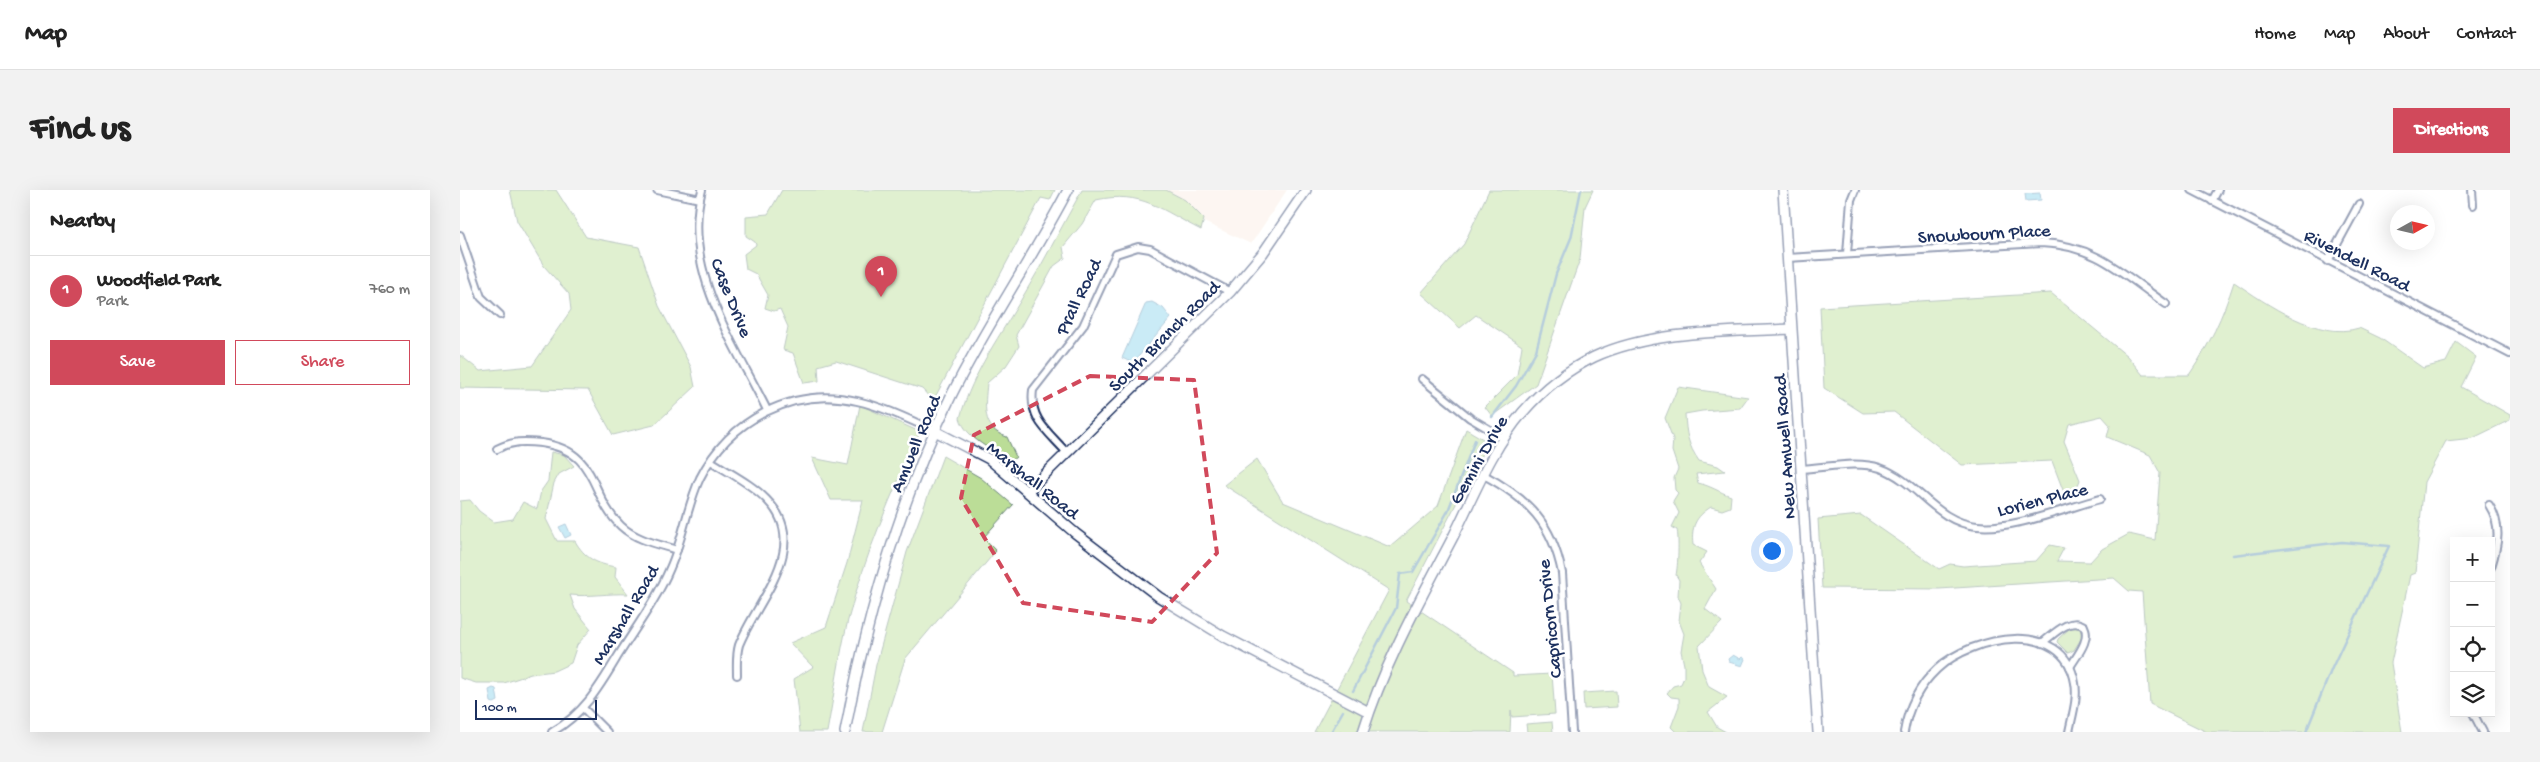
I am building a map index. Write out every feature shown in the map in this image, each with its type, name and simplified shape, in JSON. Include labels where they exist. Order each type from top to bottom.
[{"type":"street","points":[[657,190],[700,198]]},
{"type":"street","name":"Case Drive","points":[[702,190],[698,238],[707,285],[767,410]]},
{"type":"street","name":"Amwell Road","points":[[844,732],[859,658],[883,571],[902,513],[935,431],[990,324],[1068,190]]},
{"type":"street","name":"South Branch Road","points":[[1028,492],[1230,292],[1263,253],[1306,190]]},
{"type":"street","name":"New Amwell Road","points":[[1783,190],[1818,732]]},
{"type":"street","points":[[1847,254],[1851,200],[1855,190]]},
{"type":"street","name":"Rivendell Road","points":[[2192,190],[2510,354]]},
{"type":"street","points":[[2212,201],[2218,190]]},
{"type":"street","points":[[2472,190],[2472,205]]},
{"type":"street","points":[[2328,260],[2359,204]]},
{"type":"street","points":[[460,235],[481,297],[500,315]]},
{"type":"street","name":"Snowbourn Place","points":[[1787,258],[2041,243],[2062,244],[2081,248],[2100,257],[2166,304]]},
{"type":"street","name":"Prall Road","points":[[1067,453],[1034,414],[1031,402],[1033,390],[1083,326],[1116,254],[1138,247],[1150,249],[1230,292]]},
{"type":"street","name":"Gemini Drive","points":[[1363,732],[1369,712],[1397,646],[1504,438],[1523,413],[1552,384],[1577,366],[1614,349],[1658,338],[1791,329]]},
{"type":"street","points":[[1422,379],[1470,418],[1504,438]]},
{"type":"street","name":"Marshall Road","points":[[552,732],[584,709],[663,583],[677,550],[700,479],[711,461],[735,432],[767,410],[805,399],[836,398],[875,405],[935,431],[989,460],[1075,533],[1158,597],[1223,636],[1369,712]]},
{"type":"street","points":[[497,449],[509,442],[523,441],[556,446],[566,450],[575,456],[590,472],[609,510],[622,527],[642,539],[677,550]]},
{"type":"street","points":[[711,461],[769,501],[780,519],[785,542],[784,553],[778,572],[739,646],[736,661],[737,676]]},
{"type":"street","name":"Lorien Place","points":[[1800,469],[1854,465],[1880,468],[1900,479],[1947,517],[1976,526],[1993,527],[2012,523],[2100,499]]},
{"type":"street","name":"Capricorn Drive","points":[[1484,475],[1514,492],[1532,508],[1543,523],[1557,551],[1562,573],[1572,732]]},
{"type":"street","points":[[2489,505],[2496,520],[2498,537],[2495,550]]},
{"type":"street","points":[[2042,643],[2068,624],[2075,623],[2084,626],[2087,634],[2086,640],[2070,667]]},
{"type":"street","points":[[1904,732],[1913,700],[1927,680],[1948,661],[1982,643],[2006,639],[2028,639],[2052,648],[2070,667],[2076,694],[2069,732]]},
{"type":"street","points":[[584,709],[607,732]]},
{"type":"street","points":[[2475,717],[2483,732]]},
{"type":"highlighted area","points":[[1090,376],[1194,380],[1217,553],[1152,622],[1023,603],[961,498],[974,435]]},
{"type":"shaded area","points":[[1135,190],[1287,190],[1251,244]]},
{"type":"green space","points":[[510,190],[556,190],[586,237],[639,247],[659,306],[691,367],[695,387],[654,425],[613,435],[588,390],[460,388],[460,355],[480,371],[532,366],[571,310],[569,294],[544,266],[517,221]]},
{"type":"green space","points":[[782,190],[1055,190],[1050,200],[1041,198],[933,401],[922,389],[836,361],[818,366],[819,381],[804,383],[793,353],[783,350],[788,327],[780,309],[774,311],[765,308],[768,295],[756,274],[746,269],[744,254],[756,245],[755,242],[746,236],[746,216],[768,214]]},
{"type":"green space","points":[[1082,190],[1166,190],[1185,200],[1204,219],[1201,230],[1162,209],[1139,200],[1112,198],[1096,200],[1082,224],[1063,247],[1065,258],[1054,266],[1016,335],[1019,346],[1006,366],[987,383],[986,415],[993,428],[1007,437],[1016,457],[1010,462],[974,438],[963,425],[960,418],[972,385],[988,354]]},
{"type":"green space","points":[[1489,190],[1593,190],[1585,207],[1580,259],[1536,384],[1492,416],[1485,407],[1517,375],[1522,346],[1476,315],[1460,328],[1421,293],[1464,244]]},
{"type":"green space","points":[[2234,282],[2277,310],[2310,325],[2343,331],[2359,328],[2380,338],[2423,368],[2446,362],[2456,342],[2476,357],[2461,387],[2510,415],[2510,420],[2473,438],[2446,441],[2424,482],[2415,573],[2410,575],[2391,663],[2402,732],[2207,732],[2150,704],[2142,592],[2129,591],[2114,578],[1939,589],[1822,588],[1818,519],[1861,515],[1939,569],[1950,564],[1963,566],[2036,561],[2050,545],[2064,548],[2057,561],[2090,562],[2102,549],[2129,534],[2155,540],[2160,473],[2150,455],[2107,437],[2110,425],[2102,416],[2069,424],[2064,441],[2080,480],[2076,490],[2066,498],[2052,461],[1962,465],[1894,412],[1863,413],[1824,388],[1820,307],[2051,293],[2127,356],[2143,375],[2189,375],[2215,330]]},
{"type":"green space","points":[[1678,387],[1748,397],[1740,408],[1685,414],[1688,439],[1699,461],[1718,466],[1725,471],[1696,474],[1698,483],[1731,496],[1730,507],[1722,510],[1711,507],[1701,515],[1695,523],[1693,533],[1693,545],[1707,552],[1699,563],[1716,589],[1705,609],[1722,622],[1699,646],[1702,670],[1709,687],[1727,697],[1708,712],[1717,727],[1726,732],[1676,732],[1671,727],[1679,706],[1679,698],[1671,697],[1667,693],[1673,686],[1681,684],[1684,677],[1681,651],[1684,634],[1679,621],[1681,603],[1678,596],[1679,580],[1676,575],[1678,534],[1677,530],[1672,527],[1679,513],[1673,501],[1678,493],[1675,490],[1674,478],[1678,469],[1672,451],[1673,439],[1665,418]]},
{"type":"green space","points":[[860,405],[920,432],[899,478],[862,572],[848,620],[827,732],[800,732],[794,679],[813,667],[790,643],[826,627],[847,563],[863,500],[831,500],[812,458],[848,465]]},
{"type":"green space","points":[[1466,429],[1488,442],[1406,601],[1513,673],[1513,676],[1552,674],[1555,714],[1512,717],[1511,710],[1510,732],[1314,732],[1389,590],[1224,485],[1257,459],[1283,502],[1390,547],[1438,506]]},
{"type":"green space","points":[[551,452],[564,455],[574,466],[559,474],[554,483],[546,519],[557,541],[575,541],[587,556],[603,564],[616,567],[615,577],[628,594],[570,595],[575,609],[591,629],[577,645],[571,663],[554,671],[531,674],[504,683],[476,683],[460,678],[460,501],[470,500],[479,511],[494,522],[513,519],[523,502],[537,509],[541,491],[548,481]]},
{"type":"green space","points":[[943,456],[981,478],[1013,505],[983,538],[996,551],[905,659],[882,732],[863,732],[876,665],[907,552]]},
{"type":"green space","points":[[2072,626],[2080,629],[2083,636],[2074,650],[2068,653],[2057,642]]},
{"type":"green space","points":[[1616,691],[1617,707],[1584,709],[1583,693]]},
{"type":"green space","points":[[1552,722],[1553,732],[1527,732],[1526,724]]},
{"type":"water","points":[[2040,193],[2041,200],[2026,201],[2025,194]]},
{"type":"water","points":[[1152,302],[1163,308],[1171,318],[1133,363],[1122,358],[1146,303]]},
{"type":"water","points":[[566,524],[571,535],[565,538],[559,527]]},
{"type":"water","points":[[1733,655],[1740,659],[1742,657],[1745,659],[1742,666],[1729,662],[1728,659]]},
{"type":"water","points":[[496,689],[498,701],[494,703],[491,702],[489,690]]},
{"type":"waterway","points":[[1492,417],[1516,386],[1536,351],[1556,274],[1571,238],[1581,190]]},
{"type":"waterway","points":[[1353,691],[1396,608],[1400,574],[1413,572],[1448,511],[1475,440]]},
{"type":"waterway","points":[[2233,555],[2342,542],[2389,546],[2332,668],[2306,732]]},
{"type":"waterway","points":[[1331,732],[1343,711]]},
{"type":"place","name":"Woodfield Park","points":[[881,297]]}]
